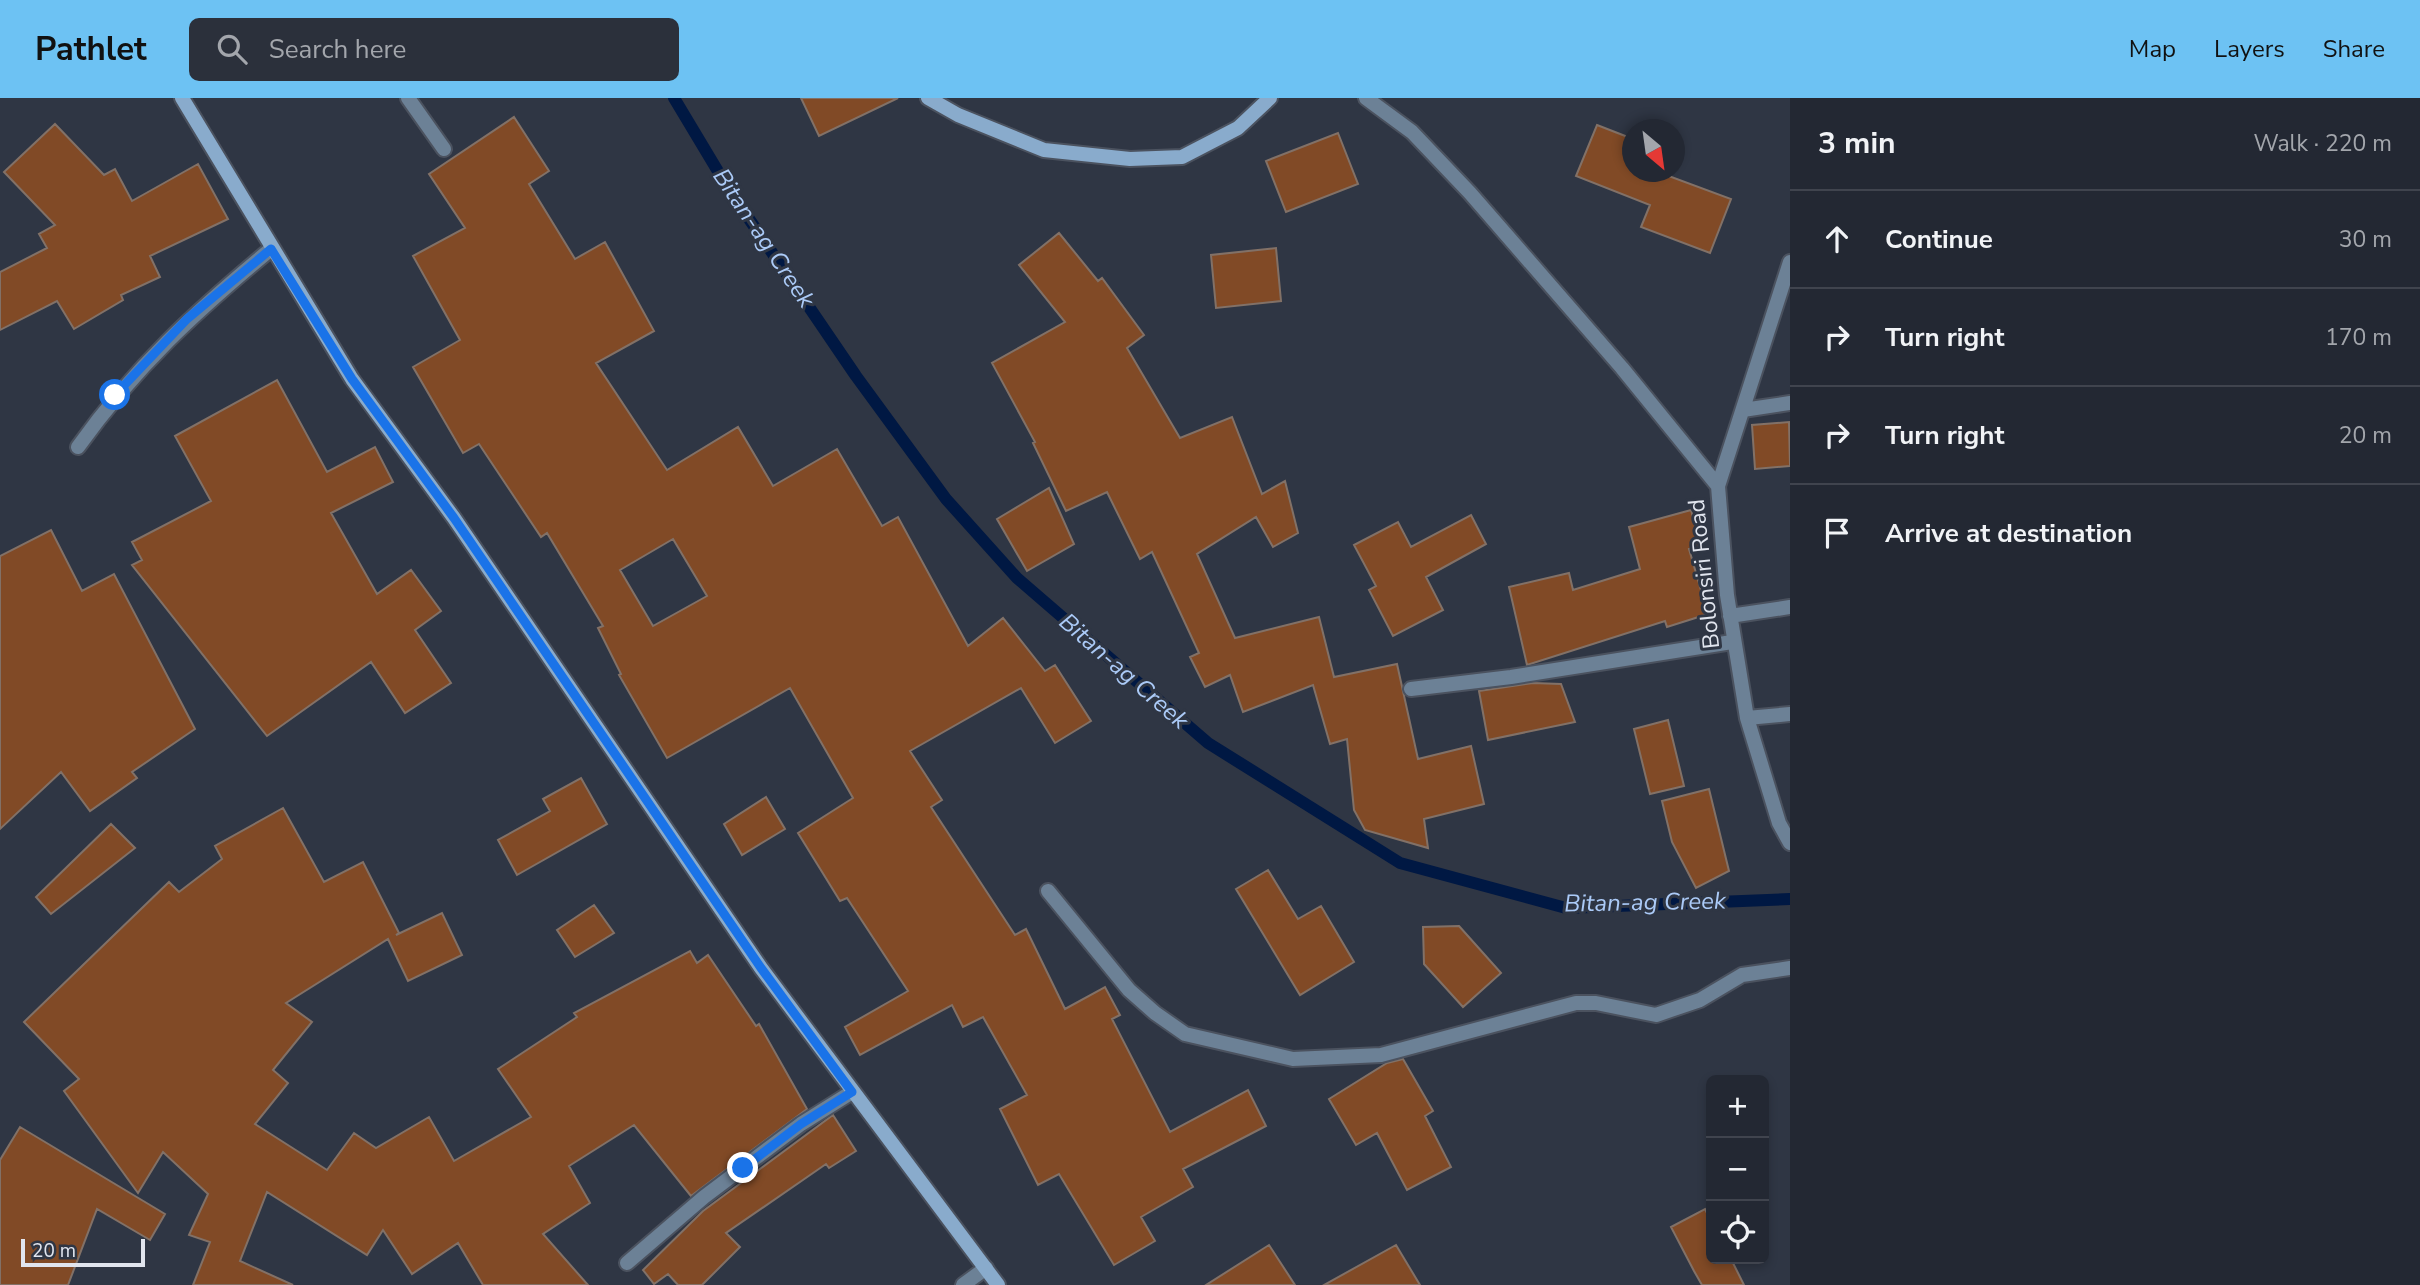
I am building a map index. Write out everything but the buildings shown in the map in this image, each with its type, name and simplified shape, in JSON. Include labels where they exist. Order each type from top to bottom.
[{"type":"main road","points":[[182,98],[352,379],[454,518],[737,934],[998,1285]]},
{"type":"main road","points":[[928,98],[958,115],[1044,150],[1130,159],[1182,157],[1238,128],[1270,98]]},
{"type":"street","points":[[408,98],[444,149]]},
{"type":"street","points":[[1366,98],[1412,132],[1470,193],[1622,368],[1718,486]]},
{"type":"street","points":[[78,447],[115,395],[187,319],[271,249]]},
{"type":"street","name":"Bolonsiri Road","points":[[1790,262],[1718,486],[1732,642],[1747,718],[1779,823],[1790,843]]},
{"type":"street","points":[[1743,410],[1790,403]]},
{"type":"street","points":[[1730,616],[1790,607]]},
{"type":"street","points":[[1411,689],[1511,677],[1732,642]]},
{"type":"street","points":[[1747,718],[1790,714]]},
{"type":"street","points":[[1048,891],[1129,990],[1185,1034],[1293,1059],[1381,1055],[1576,1003],[1596,1003],[1656,1015],[1700,1000],[1742,975],[1790,968]]},
{"type":"street","points":[[628,1263],[704,1197],[801,1124],[852,1092]]},
{"type":"street","points":[[963,1285],[986,1268]]},
{"type":"waterway","name":"Bitan-ag Creek","points":[[674,98],[728,188],[856,376],[946,499],[1017,578],[1208,743],[1400,863],[1566,908],[1790,899]]},
{"type":"route","points":[[115,395],[187,319],[271,249],[321,325],[352,379],[454,518],[761,968],[852,1092],[801,1124],[743,1168]]}]
